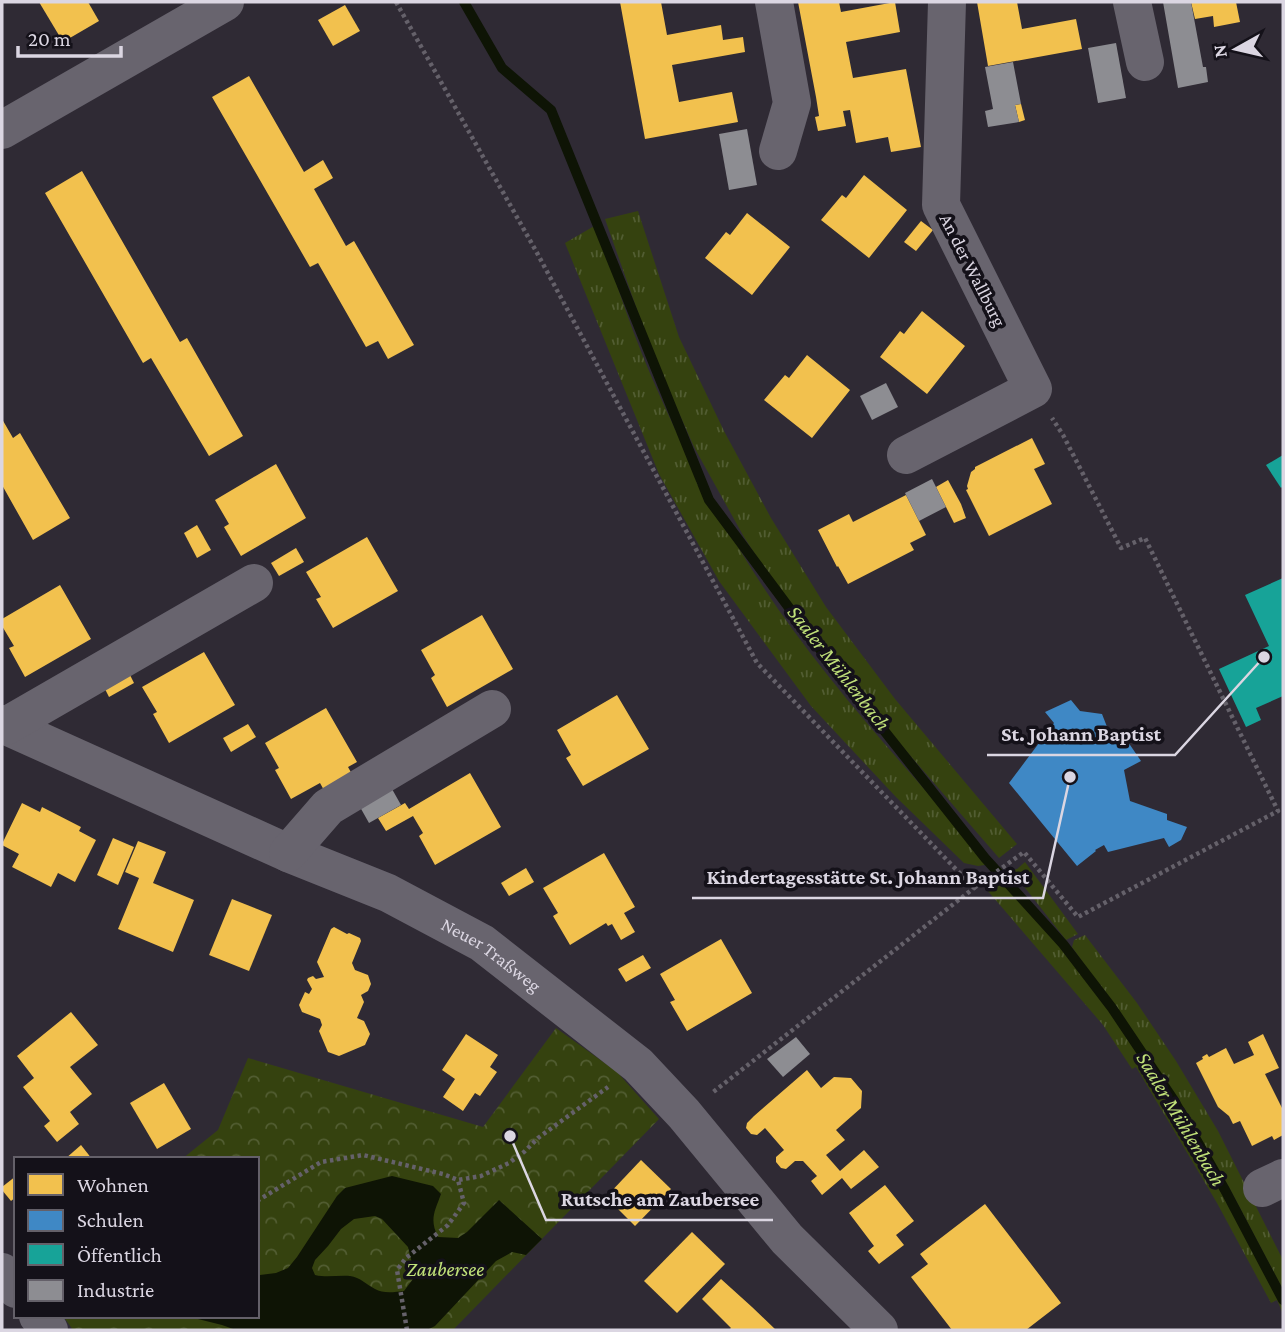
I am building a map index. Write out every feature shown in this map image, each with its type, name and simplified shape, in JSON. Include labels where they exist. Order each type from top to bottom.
[{"type":"street","points":[[2,130],[225,2]]},
{"type":"street","points":[[774,2],[792,103],[778,151]]},
{"type":"street","name":"An der Wallburg","points":[[947,2],[940,205],[1033,389]]},
{"type":"street","points":[[1132,2],[1145,62]]},
{"type":"street","points":[[906,455],[1033,389]]},
{"type":"street","points":[[4,725],[254,583]]},
{"type":"street","points":[[288,853],[328,807],[492,709]]},
{"type":"street","name":"Neuer Traßweg","points":[[4,725],[288,853],[388,893],[482,943],[638,1065],[684,1114],[786,1239],[879,1330]]},
{"type":"street","points":[[2,1272],[14,1287]]},
{"type":"path","points":[[396,2],[536,251],[757,663],[974,888]]},
{"type":"path","points":[[684,1114],[1024,852],[1078,917],[1278,811],[1145,538],[1121,548],[1063,435],[1033,389]]},
{"type":"path","points":[[259,1200],[321,1162],[363,1155],[458,1180],[481,1176],[509,1163],[638,1065]]},
{"type":"path","points":[[407,1330],[397,1270],[406,1258],[448,1225],[464,1203],[458,1180]]},
{"type":"green space","points":[[638,211],[679,337],[724,431],[771,518],[826,607],[895,699],[1017,844],[999,858],[869,708],[799,622],[744,537],[694,447],[652,352],[605,219]]},
{"type":"green space","points":[[596,225],[631,326],[654,382],[709,496],[761,584],[854,708],[991,864],[978,866],[964,863],[896,797],[811,706],[719,581],[659,474],[565,243]]},
{"type":"green space","points":[[1025,862],[1078,934],[1066,940],[1011,870],[1017,869]]},
{"type":"green space","points":[[1003,877],[1113,1012],[1171,1101],[1271,1284],[1283,1314],[1277,1300],[1271,1303],[1217,1203],[1136,1067],[1132,1069],[1103,1025],[987,890]]},
{"type":"green space","points":[[1085,935],[1137,1003],[1218,1131],[1283,1260],[1283,1290],[1177,1097],[1072,947],[1074,940]]},
{"type":"green space","points":[[556,1028],[617,1072],[659,1119],[453,1330],[73,1330],[64,1318],[259,1318],[259,1157],[184,1157],[218,1130],[248,1058],[483,1127]]},
{"type":"water","name":"Zaubersee","points":[[392,1176],[433,1186],[441,1194],[433,1220],[438,1237],[458,1238],[499,1200],[542,1239],[526,1255],[512,1252],[496,1261],[435,1326],[427,1330],[236,1330],[194,1318],[259,1318],[259,1274],[276,1273],[288,1268],[345,1188]],"holes":[[[375,1216],[382,1219],[408,1247],[413,1279],[404,1291],[382,1292],[350,1276],[315,1275],[312,1268],[315,1260],[341,1229],[354,1219]]]},
{"type":"building: Wohnen","points":[[39,2],[88,2],[99,21],[63,42]]},
{"type":"building: Wohnen","points":[[620,2],[661,2],[667,35],[721,25],[723,40],[743,37],[745,52],[672,65],[679,102],[732,92],[738,122],[645,139]]},
{"type":"building: Wohnen","points":[[798,2],[839,2],[841,12],[895,2],[900,32],[846,42],[853,78],[906,69],[921,147],[891,152],[888,137],[856,143],[850,110],[843,111],[846,126],[818,131],[815,117],[819,116]]},
{"type":"building: Wohnen","points":[[977,2],[1017,2],[1022,29],[1076,19],[1082,49],[988,66]]},
{"type":"building: Wohnen","points":[[1191,2],[1236,2],[1240,22],[1214,27],[1213,16],[1195,19]]},
{"type":"building: Wohnen","points":[[345,5],[360,31],[333,46],[318,20]]},
{"type":"building: Wohnen","points":[[249,76],[304,172],[323,160],[333,178],[314,189],[346,246],[354,241],[414,345],[388,359],[378,341],[366,347],[318,263],[310,267],[212,97]]},
{"type":"building: Wohnen","points":[[1021,104],[1025,120],[1019,122],[1015,105]]},
{"type":"building: Wohnen","points":[[82,171],[180,342],[187,338],[243,436],[209,456],[151,358],[143,363],[45,193]]},
{"type":"building: Wohnen","points":[[864,175],[907,210],[869,258],[821,220],[842,195],[846,198]]},
{"type":"building: Wohnen","points":[[747,213],[790,247],[752,295],[705,258],[726,232],[730,235]]},
{"type":"building: Wohnen","points":[[921,221],[933,230],[916,251],[904,242]]},
{"type":"building: Wohnen","points":[[922,311],[965,346],[927,394],[880,357],[900,331],[904,334]]},
{"type":"building: Wohnen","points":[[807,355],[850,390],[812,438],[764,400],[785,375],[789,378]]},
{"type":"building: Wohnen","points":[[2,419],[13,438],[20,433],[70,518],[33,540],[2,485]]},
{"type":"building: Wohnen","points":[[1032,438],[1045,464],[1034,469],[1052,504],[989,536],[966,490],[971,472],[975,467]]},
{"type":"building: Wohnen","points":[[276,464],[306,518],[241,556],[224,527],[229,524],[215,500]]},
{"type":"building: Wohnen","points":[[948,480],[966,518],[954,523],[936,487]]},
{"type":"building: Wohnen","points":[[906,495],[926,535],[910,543],[914,550],[848,584],[818,530],[849,514],[853,522]]},
{"type":"building: Wohnen","points":[[197,525],[211,550],[197,558],[184,533]]},
{"type":"building: Wohnen","points":[[367,537],[398,591],[333,628],[316,599],[321,597],[306,572]]},
{"type":"building: Wohnen","points":[[296,548],[304,562],[279,576],[271,563]]},
{"type":"building: Wohnen","points":[[60,585],[91,639],[25,677],[9,648],[14,646],[2,626],[2,619]]},
{"type":"building: Wohnen","points":[[482,615],[513,669],[447,707],[431,678],[435,675],[421,650]]},
{"type":"building: Wohnen","points":[[204,652],[235,705],[169,743],[153,714],[157,712],[142,687]]},
{"type":"building: Wohnen","points":[[127,669],[134,683],[109,697],[102,683]]},
{"type":"building: Wohnen","points":[[617,695],[649,749],[583,786],[566,758],[571,755],[557,730]]},
{"type":"building: Wohnen","points":[[326,708],[357,762],[348,767],[358,785],[330,801],[320,783],[291,799],[275,770],[279,768],[265,743]]},
{"type":"building: Wohnen","points":[[248,724],[256,737],[231,752],[223,738]]},
{"type":"building: Wohnen","points":[[470,773],[501,827],[435,865],[419,836],[423,833],[413,816],[386,831],[378,818],[405,803],[409,809]]},
{"type":"building: Wohnen","points":[[22,803],[40,812],[42,807],[81,827],[79,831],[96,840],[75,882],[58,873],[51,887],[12,867],[19,854],[2,844]]},
{"type":"building: Wohnen","points":[[113,838],[134,847],[118,885],[97,875]]},
{"type":"building: Wohnen","points":[[138,841],[166,852],[153,883],[194,900],[173,952],[118,929],[139,878],[125,872]]},
{"type":"building: Wohnen","points":[[604,853],[635,907],[624,913],[635,932],[621,940],[612,924],[608,926],[606,923],[570,945],[553,916],[558,913],[543,888]]},
{"type":"building: Wohnen","points":[[526,868],[534,882],[509,896],[501,883]]},
{"type":"building: Wohnen","points":[[232,899],[272,915],[249,971],[209,955]]},
{"type":"building: Wohnen","points":[[334,927],[360,938],[352,963],[355,970],[368,975],[371,984],[368,991],[361,995],[364,1002],[357,1018],[364,1021],[370,1034],[365,1045],[339,1056],[328,1052],[319,1031],[322,1025],[320,1019],[302,1012],[299,1005],[305,992],[309,994],[312,989],[308,978],[324,977],[317,962]]},
{"type":"building: Wohnen","points":[[721,939],[752,993],[687,1031],[670,1002],[675,1000],[660,974]]},
{"type":"building: Wohnen","points":[[643,955],[651,968],[626,982],[618,969]]},
{"type":"building: Wohnen","points":[[71,1012],[98,1045],[70,1067],[92,1094],[70,1112],[79,1124],[57,1142],[44,1126],[50,1121],[23,1087],[34,1078],[17,1056]]},
{"type":"building: Wohnen","points":[[466,1034],[498,1055],[490,1067],[497,1072],[480,1096],[475,1093],[463,1111],[443,1097],[455,1079],[442,1070]]},
{"type":"building: Wohnen","points":[[1263,1034],[1279,1068],[1265,1074],[1283,1110],[1283,1135],[1274,1140],[1272,1136],[1252,1146],[1240,1121],[1233,1124],[1229,1116],[1218,1107],[1196,1063],[1207,1054],[1209,1057],[1226,1048],[1234,1064],[1254,1055],[1248,1042]]},
{"type":"building: Wohnen","points":[[807,1070],[821,1088],[834,1077],[851,1078],[862,1091],[861,1108],[836,1130],[845,1140],[826,1155],[840,1171],[864,1150],[879,1167],[851,1189],[842,1178],[822,1195],[811,1181],[817,1176],[803,1161],[795,1161],[786,1169],[781,1168],[776,1157],[784,1150],[765,1128],[757,1135],[751,1134],[746,1128],[754,1116]]},
{"type":"building: Wohnen","points":[[164,1083],[191,1129],[157,1149],[130,1103]]},
{"type":"building: Wohnen","points":[[81,1145],[90,1157],[67,1157]]},
{"type":"building: Wohnen","points":[[641,1160],[671,1189],[635,1226],[606,1197]]},
{"type":"building: Wohnen","points":[[14,1178],[14,1199],[11,1201],[2,1187]]},
{"type":"building: Wohnen","points":[[885,1185],[914,1221],[896,1235],[904,1245],[879,1264],[868,1251],[874,1246],[849,1213]]},
{"type":"building: Wohnen","points":[[985,1204],[1061,1303],[1026,1330],[952,1330],[911,1277],[928,1264],[920,1254]]},
{"type":"building: Wohnen","points":[[692,1232],[725,1264],[677,1313],[644,1281]]},
{"type":"building: Wohnen","points":[[721,1279],[776,1330],[729,1330],[731,1328],[702,1299]]},
{"type":"building: Schulen","points":[[1071,700],[1080,711],[1102,714],[1111,737],[1128,742],[1141,761],[1124,770],[1130,801],[1167,814],[1167,820],[1187,827],[1181,840],[1169,847],[1164,838],[1108,852],[1104,845],[1077,866],[1009,783],[1054,723],[1045,712]]},
{"type":"building: Öffentlich","points":[[1283,455],[1283,486],[1281,488],[1266,465]]},
{"type":"building: Öffentlich","points":[[1283,578],[1283,696],[1256,708],[1261,720],[1246,727],[1219,669],[1269,646],[1245,595]]},
{"type":"building: Industrie","points":[[1163,2],[1191,2],[1208,82],[1178,88]]},
{"type":"building: Industrie","points":[[1116,43],[1126,98],[1098,103],[1088,48]]},
{"type":"building: Industrie","points":[[1013,62],[1021,104],[1015,105],[1019,122],[988,127],[985,111],[993,109],[985,67]]},
{"type":"building: Industrie","points":[[747,129],[757,185],[729,190],[719,134]]},
{"type":"building: Industrie","points":[[886,383],[898,407],[872,420],[860,396]]},
{"type":"building: Industrie","points":[[932,479],[946,507],[919,521],[905,493]]},
{"type":"building: Industrie","points":[[392,789],[401,805],[369,823],[360,807]]},
{"type":"building: Industrie","points":[[796,1037],[810,1054],[783,1077],[767,1059]]},
{"type":"waterway","name":"Saaler Mühlenbach","points":[[464,2],[502,68],[551,110],[709,500],[825,656],[985,858],[1063,944],[1112,1008],[1173,1099],[1283,1300]]},
{"type":"place","name":"St. Johann Baptist","points":[[1264,657]]},
{"type":"place","name":"Kindertagesstätte St. Johann Baptist","points":[[1070,777]]},
{"type":"place","name":"Rutsche am Zaubersee","points":[[510,1136]]}]
